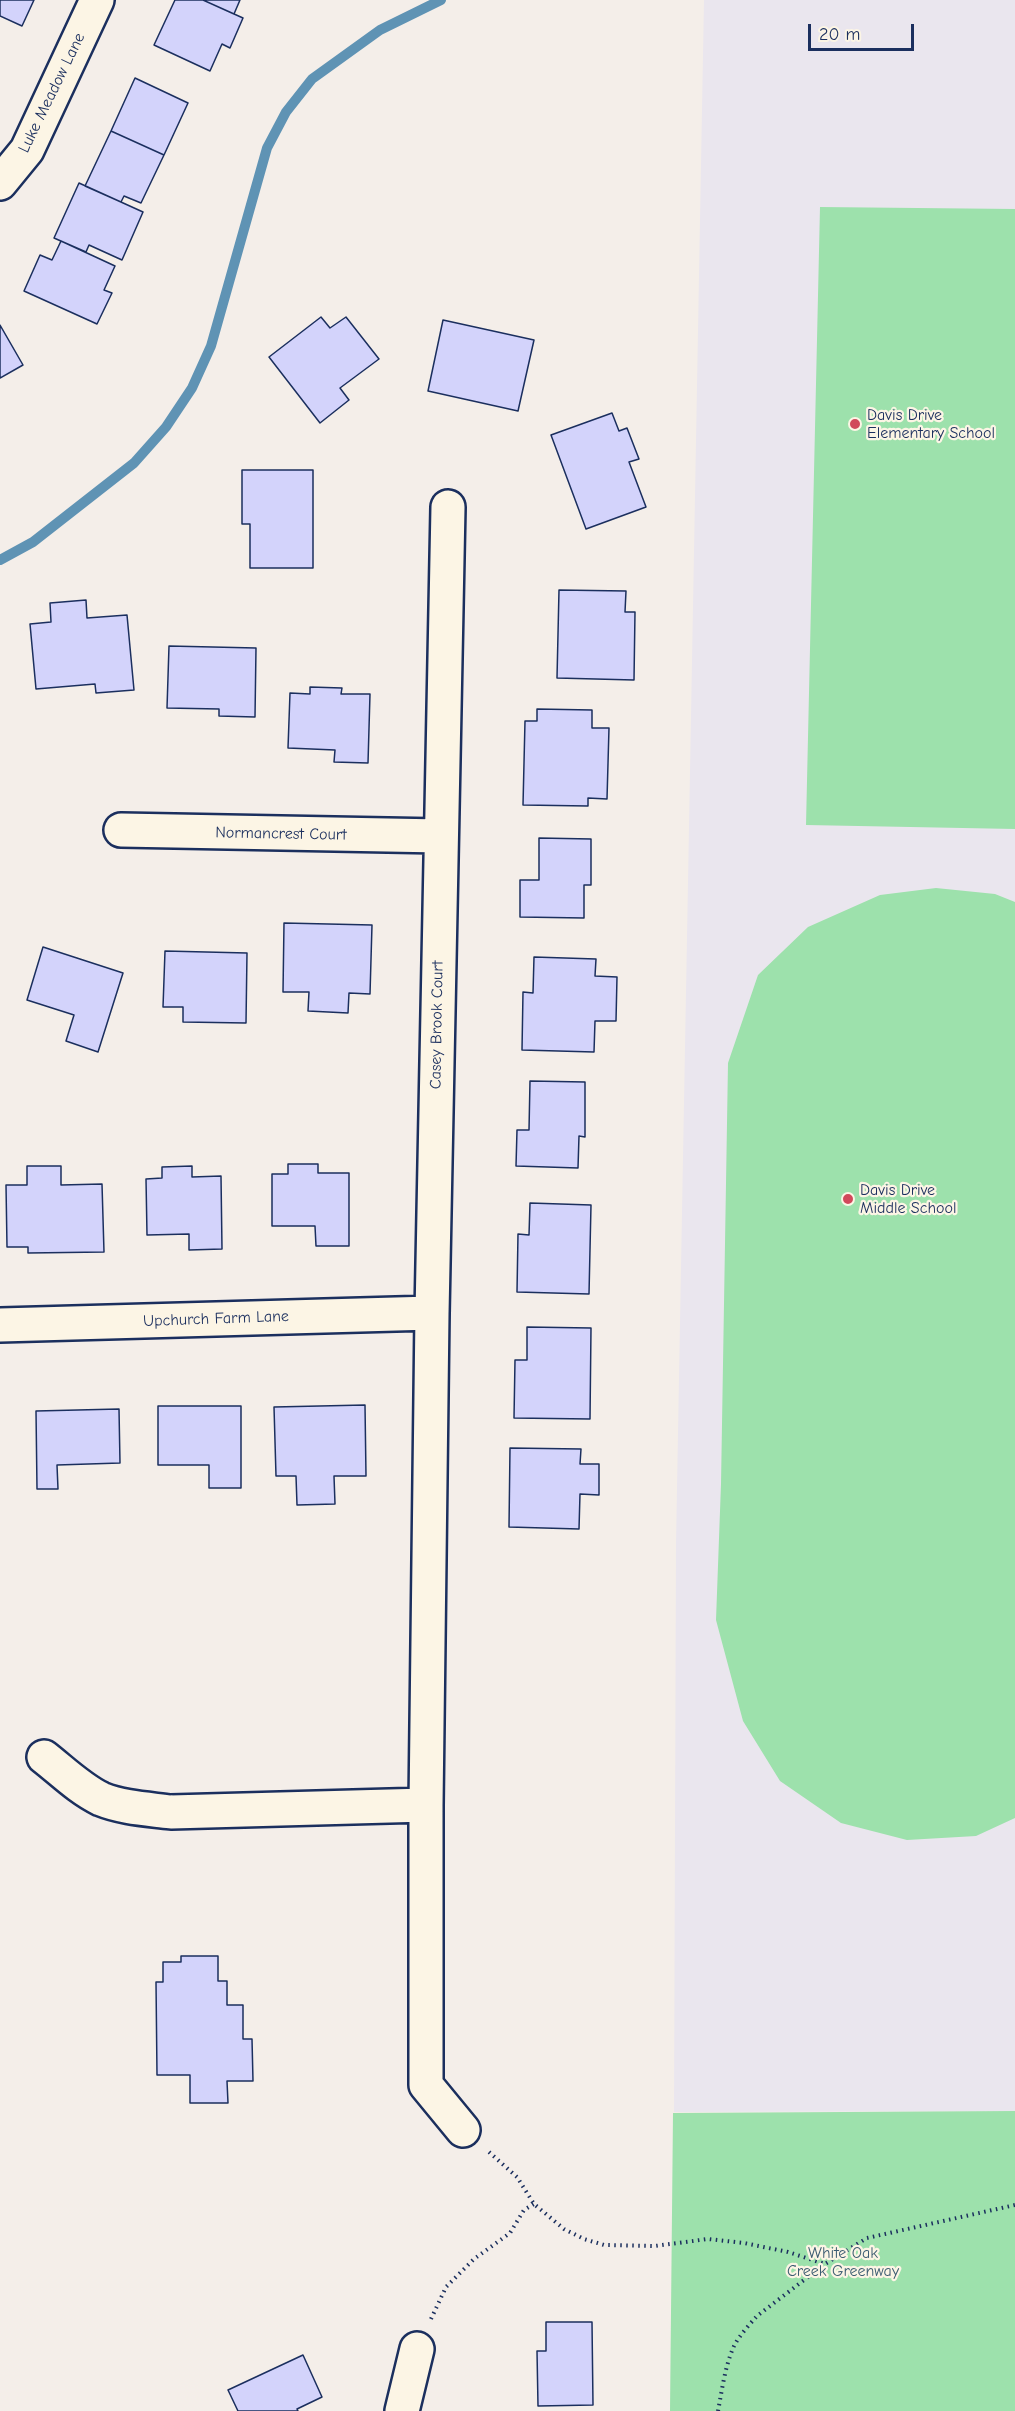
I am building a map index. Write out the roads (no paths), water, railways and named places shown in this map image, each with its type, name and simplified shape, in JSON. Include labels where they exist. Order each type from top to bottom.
[{"type":"street","name":"Luke Meadow Lane","points":[[0,183],[27,150],[97,0]]},
{"type":"street","name":"Casey Brook Court","points":[[448,507],[432,1314],[426,1804],[426,2085],[463,2130]]},
{"type":"street","name":"Normancrest Court","points":[[121,830],[441,836]]},
{"type":"street","name":"Upchurch Farm Lane","points":[[0,1325],[432,1314]]},
{"type":"street","points":[[44,1757],[77,1784],[101,1799],[130,1807],[171,1812],[426,1804]]},
{"type":"street","points":[[402,2411],[417,2349]]},
{"type":"waterway","points":[[0,560],[33,542],[134,463],[166,427],[192,388],[211,346],[267,148],[286,112],[312,79],[380,30],[441,0]]},
{"type":"place","name":"Davis Drive Elementary School","points":[[855,424]]},
{"type":"place","name":"Davis Drive Middle School","points":[[848,1199]]},
{"type":"park label","name":"White Oak Creek Greenway","points":[[843,2262]]}]
